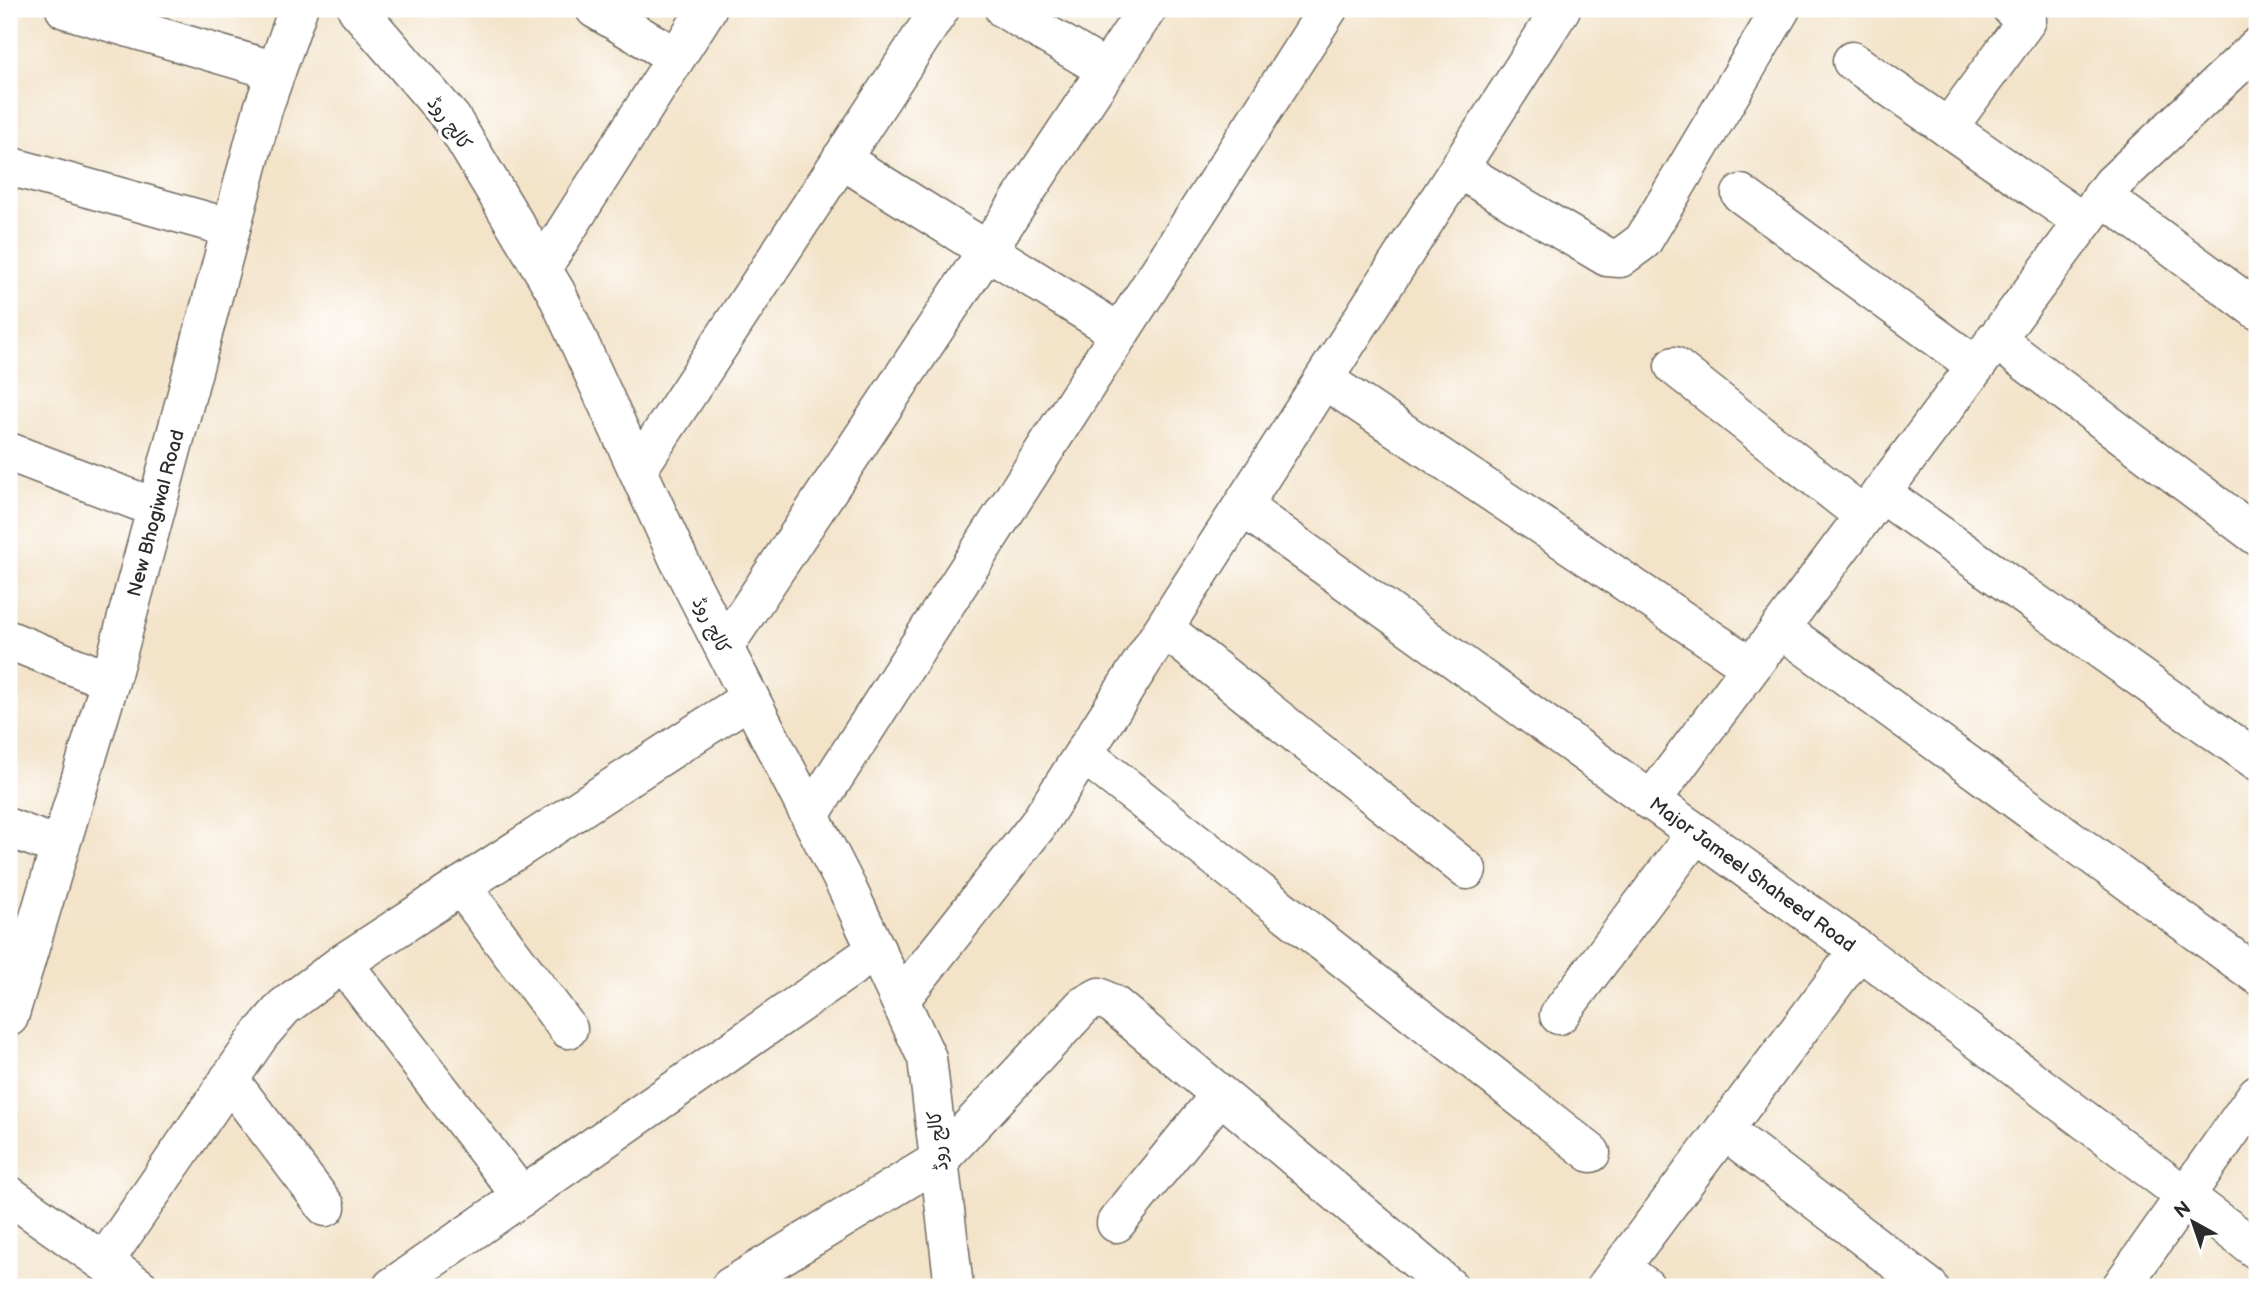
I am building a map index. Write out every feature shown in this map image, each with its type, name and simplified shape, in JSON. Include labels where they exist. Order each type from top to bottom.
[{"type":"street","points":[[65,9],[276,71]]},
{"type":"street","name":"New Bhogiwal Road","points":[[9,1017],[110,681],[231,228],[276,71],[298,9]]},
{"type":"street","name":"کالج روڈ","points":[[357,9],[452,120],[556,292],[638,470],[900,1000],[927,1058],[954,1287]]},
{"type":"street","points":[[595,9],[676,57]]},
{"type":"street","points":[[542,268],[707,9]]},
{"type":"street","points":[[638,470],[940,9]]},
{"type":"street","points":[[1004,9],[1105,69]]},
{"type":"street","points":[[724,647],[1147,9]]},
{"type":"street","points":[[810,815],[1328,9]]},
{"type":"street","points":[[900,1000],[1037,826],[1561,9]]},
{"type":"street","points":[[1460,170],[1607,257],[1620,258],[1643,241],[1781,9]]},
{"type":"street","points":[[1948,128],[2023,12]]},
{"type":"street","points":[[1651,801],[2112,184],[2257,47]]},
{"type":"street","points":[[1852,61],[1948,128],[2093,209],[2257,310]]},
{"type":"street","points":[[841,159],[1120,333]]},
{"type":"street","points":[[9,166],[231,228]]},
{"type":"street","points":[[1741,194],[2254,526]]},
{"type":"street","points":[[1674,366],[1873,504],[2257,761]]},
{"type":"street","points":[[1325,380],[1740,659]]},
{"type":"street","points":[[9,452],[156,508]]},
{"type":"street","name":"Major Jameel Shaheed Road","points":[[1243,507],[1859,950],[2183,1197],[2257,1250]]},
{"type":"street","points":[[1780,628],[2257,975]]},
{"type":"street","points":[[1164,629],[1466,870]]},
{"type":"street","points":[[9,640],[110,681]]},
{"type":"street","points":[[104,1262],[229,1079],[284,1007],[343,963],[750,698]]},
{"type":"street","points":[[1084,754],[1591,1153]]},
{"type":"street","points":[[9,828],[60,847]]},
{"type":"street","points":[[1559,1015],[1696,833]]},
{"type":"street","points":[[461,886],[568,1029]]},
{"type":"street","points":[[392,1287],[876,950]]},
{"type":"street","points":[[1624,1281],[1724,1130],[1859,950]]},
{"type":"street","points":[[343,963],[522,1197]]},
{"type":"street","points":[[730,1287],[939,1160],[1083,1006],[1099,997],[1114,1005],[1449,1287]]},
{"type":"street","points":[[229,1079],[326,1207]]},
{"type":"street","points":[[2121,1287],[2257,1094]]},
{"type":"street","points":[[1116,1223],[1220,1095]]},
{"type":"street","points":[[1724,1130],[1928,1287]]},
{"type":"street","points":[[9,1195],[139,1287]]}]
